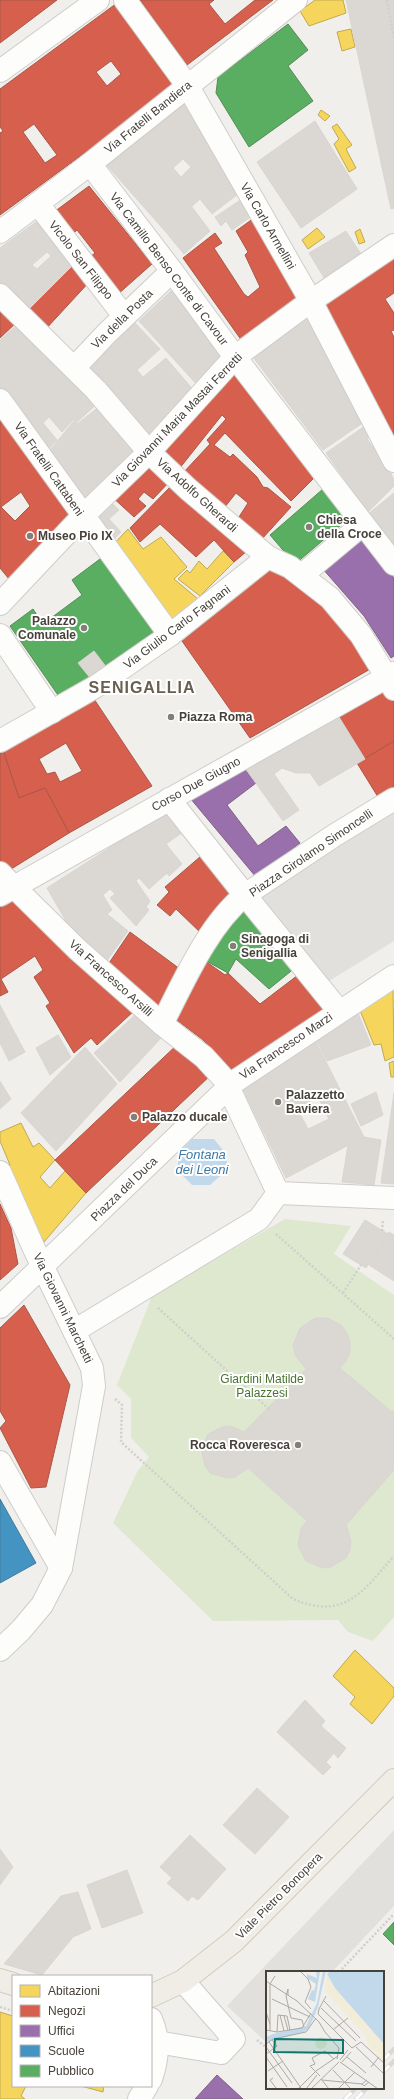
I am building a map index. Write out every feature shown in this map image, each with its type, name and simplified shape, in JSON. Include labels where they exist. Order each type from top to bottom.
[{"type":"main road","name":"Viale Pietro Bonopera","points":[[152,1996],[183,1981],[216,1957],[252,1926],[394,1780]]},
{"type":"main road","points":[[0,1980],[12,1984]]},
{"type":"street","points":[[0,72],[98,0]]},
{"type":"street","name":"Via Carlo Armellini","points":[[125,0],[187,85],[311,301],[394,461]]},
{"type":"street","name":"Via Fratelli Bandiera","points":[[0,232],[90,164],[187,85],[296,0]]},
{"type":"street","name":"Via Camillo Benso Conte di Cavour","points":[[90,164],[172,271],[235,357],[394,564]]},
{"type":"street","name":"Vicolo San Filippo","points":[[38,204],[124,316]]},
{"type":"street","name":"Via Giovanni Maria Mastai Ferretti","points":[[3,594],[150,452],[235,357],[311,301],[394,245]]},
{"type":"street","name":"Via della Posta","points":[[74,368],[124,316],[172,271]]},
{"type":"street","name":"Via Adolfo Gherardi","points":[[0,295],[96,390],[150,452],[188,489],[268,557],[290,567],[330,598],[360,635],[392,680]]},
{"type":"street","name":"Via Fratelli Cattabeni","points":[[0,400],[82,517],[170,635]]},
{"type":"street","points":[[302,575],[363,524]]},
{"type":"street","name":"Via Giulio Carlo Fagnani","points":[[1,738],[52,712],[95,687],[170,635],[268,557]]},
{"type":"street","points":[[0,635],[52,712]]},
{"type":"street","name":"Corso Due Giugno","points":[[5,885],[392,680]]},
{"type":"street","points":[[162,1024],[197,956],[234,904],[245,895],[169,799]]},
{"type":"street","name":"Piazza Girolamo Simoncelli","points":[[339,1011],[245,895],[334,835],[394,799]]},
{"type":"street","name":"Via Francesco Arsilli","points":[[5,885],[162,1024],[204,1057],[229,1083]]},
{"type":"street","points":[[339,1011],[394,976]]},
{"type":"street","name":"Via Francesco Marzi","points":[[229,1083],[339,1011]]},
{"type":"street","points":[[229,1083],[283,1193]]},
{"type":"street","name":"Piazza del Duca","points":[[0,1307],[19,1291],[229,1083]]},
{"type":"street","name":"Via Giovanni Marchetti","points":[[0,1172],[43,1267],[92,1368],[94,1386],[61,1568],[42,1606],[21,1630],[0,1650]]},
{"type":"street","points":[[283,1193],[394,1198]]},
{"type":"street","points":[[74,1332],[143,1294],[262,1222],[283,1193]]},
{"type":"street","points":[[0,1462],[61,1568]]},
{"type":"street","points":[[157,2042],[221,2053],[234,2039],[183,1981]]},
{"type":"street","points":[[152,2021],[156,2031],[157,2042],[156,2065],[152,2076]]},
{"type":"street","points":[[139,2099],[147,2087]]},
{"type":"path","points":[[386,0],[394,39]]},
{"type":"path","points":[[262,1222],[394,1339]]},
{"type":"path","points":[[342,1293],[361,1265]]},
{"type":"path","points":[[143,1294],[269,1409]]},
{"type":"path","points":[[94,1386],[122,1405],[121,1442],[142,1464],[293,1599],[307,1605],[323,1606],[344,1603],[356,1598],[394,1556]]},
{"type":"path","points":[[340,1971],[394,1914]]},
{"type":"path","points":[[0,2007],[12,2011]]},
{"type":"green space","name":"Giardini Matilde Palazzesi","points":[[285,1219],[351,1226],[334,1254],[394,1295],[394,1617],[373,1641],[348,1632],[338,1620],[213,1621],[113,1523],[137,1472],[149,1457],[131,1438],[131,1399],[117,1385],[152,1296]]},
{"type":"shaded area","points":[[394,808],[394,941],[329,981],[261,897]]},
{"type":"shaded area","points":[[394,1830],[394,1906],[333,1971],[266,1971],[266,2042],[227,2006]]},
{"type":"water","name":"Fontana dei Leoni","points":[[192,1139],[214,1139],[227,1155],[227,1170],[210,1185],[192,1185],[178,1171],[178,1153]]},
{"type":"building: Abitazioni","points":[[315,0],[343,0],[346,13],[309,26],[300,11]]},
{"type":"building: Abitazioni","points":[[351,29],[355,47],[342,51],[337,32]]},
{"type":"building: Abitazioni","points":[[321,110],[330,116],[325,121],[318,115]]},
{"type":"building: Abitazioni","points":[[337,124],[352,145],[346,149],[356,168],[349,172],[334,144],[339,139],[332,127]]},
{"type":"building: Abitazioni","points":[[317,228],[325,237],[308,249],[302,240]]},
{"type":"building: Abitazioni","points":[[360,229],[365,242],[359,244],[355,232]]},
{"type":"building: Abitazioni","points":[[128,529],[143,549],[161,537],[187,567],[174,579],[198,599],[169,623],[111,547]]},
{"type":"building: Abitazioni","points":[[223,551],[234,562],[200,596],[178,579],[187,570],[190,573],[199,561],[207,569]]},
{"type":"building: Abitazioni","points":[[393,987],[394,1057],[385,1061],[381,1044],[374,1045],[359,1008]]},
{"type":"building: Abitazioni","points":[[394,1061],[394,1077],[391,1077],[389,1063]]},
{"type":"building: Abitazioni","points":[[21,1123],[33,1147],[39,1143],[55,1160],[40,1177],[50,1188],[65,1171],[86,1193],[44,1242],[4,1168],[10,1165],[0,1141],[0,1132]]},
{"type":"building: Abitazioni","points":[[355,1650],[394,1688],[394,1696],[372,1724],[350,1704],[355,1697],[333,1676]]},
{"type":"building: Abitazioni","points":[[0,2012],[12,2016],[12,2087],[26,2087],[21,2096],[25,2099],[0,2099]]},
{"type":"building: Abitazioni","points":[[85,2087],[104,2087],[103,2092]]},
{"type":"building: Negozi","points":[[0,0],[57,0],[0,43]]},
{"type":"building: Negozi","points":[[140,0],[214,0],[209,4],[225,24],[255,0],[273,0],[187,65]]},
{"type":"building: Negozi","points":[[117,3],[177,85],[0,215],[0,133],[3,131],[0,127],[0,89]],"holes":[[[111,61],[121,74],[107,86],[96,72]],[[34,124],[57,155],[45,163],[23,132]]]},
{"type":"building: Negozi","points":[[89,186],[152,264],[117,295],[86,260],[95,253],[77,230],[68,238],[50,215]]},
{"type":"building: Negozi","points":[[254,218],[300,301],[242,341],[183,258],[215,233],[222,243],[214,248],[244,294],[248,297],[260,287],[245,255],[248,252],[236,231]]},
{"type":"building: Negozi","points":[[394,250],[394,293],[385,299],[394,313],[394,330],[391,331],[394,337],[394,442],[318,302]]},
{"type":"building: Negozi","points":[[76,262],[91,280],[44,331],[26,312]]},
{"type":"building: Negozi","points":[[0,303],[18,321],[0,338]]},
{"type":"building: Negozi","points":[[231,369],[315,477],[291,501],[225,433],[214,445],[230,457],[233,454],[257,477],[263,487],[268,488],[291,507],[261,540],[237,520],[248,503],[236,493],[224,508],[183,473],[210,444],[207,440],[226,419],[222,415],[179,469],[156,449]]},
{"type":"building: Negozi","points":[[0,413],[72,513],[9,579],[0,568]],"holes":[[[21,492],[30,506],[15,521],[1,507]]]},
{"type":"building: Negozi","points":[[149,457],[172,479],[153,499],[144,492],[138,499],[146,506],[134,517],[110,495]]},
{"type":"building: Negozi","points":[[175,482],[247,551],[234,562],[214,540],[196,557],[160,524],[140,542],[130,528]]},
{"type":"building: Negozi","points":[[274,567],[323,604],[361,648],[372,668],[250,738],[182,641]]},
{"type":"building: Negozi","points":[[388,690],[394,701],[394,741],[365,759],[339,717]]},
{"type":"building: Negozi","points":[[92,696],[152,786],[69,833],[45,788],[19,798],[2,747]],"holes":[[[66,743],[82,771],[60,782],[55,772],[47,774],[39,759]]]},
{"type":"building: Negozi","points":[[394,741],[394,787],[378,797],[357,763]]},
{"type":"building: Negozi","points":[[2,747],[19,798],[45,788],[69,833],[8,871],[0,863],[0,748]]},
{"type":"building: Negozi","points":[[201,856],[233,896],[203,935],[176,909],[170,916],[157,905],[169,892],[165,887]]},
{"type":"building: Negozi","points":[[18,896],[135,1010],[97,1045],[91,1038],[74,1053],[46,1006],[50,1003],[34,977],[43,970],[35,956],[1,979],[8,992],[0,996],[0,907]]},
{"type":"building: Negozi","points":[[130,932],[184,972],[163,1013],[107,966]]},
{"type":"building: Negozi","points":[[201,958],[225,975],[228,973],[260,1004],[302,972],[330,1009],[234,1072],[202,1039],[171,1016]]},
{"type":"building: Negozi","name":"Palazzo ducale","points":[[180,1042],[213,1073],[86,1193],[55,1160]]},
{"type":"building: Negozi","points":[[0,1204],[11,1228],[18,1264],[0,1280]]},
{"type":"building: Negozi","points":[[24,1305],[70,1385],[46,1487],[31,1488],[0,1428],[6,1421],[0,1411],[0,1328]]},
{"type":"building: Uffici","points":[[360,535],[394,578],[394,656],[391,658],[364,616],[322,568]]},
{"type":"building: Uffici","points":[[245,768],[256,783],[227,805],[258,846],[286,826],[300,843],[256,877],[190,798]]},
{"type":"building: Uffici","points":[[217,2075],[243,2099],[195,2099]]},
{"type":"building: Scuole","points":[[0,1499],[36,1563],[0,1583]]},
{"type":"building: Pubblico","points":[[288,24],[308,50],[288,66],[313,101],[249,147],[216,93],[218,77]]},
{"type":"building: Pubblico","name":"Chiesa della Croce","points":[[323,489],[348,519],[295,564],[270,535]]},
{"type":"building: Pubblico","name":"Palazzo Comunale","points":[[104,556],[158,629],[87,682],[60,698],[10,626],[33,609],[43,624],[82,595],[72,580]]},
{"type":"building: Pubblico","points":[[239,905],[296,967],[269,989],[236,959],[228,973],[201,958]]},
{"type":"building: Pubblico","points":[[394,1922],[394,1945],[383,1934]]},
{"type":"building: Altro","points":[[346,0],[394,0],[394,208],[391,209]]},
{"type":"building: Altro","points":[[184,96],[242,191],[212,214],[200,199],[165,231],[104,162]],"holes":[[[183,159],[191,167],[181,177],[173,168]]]},
{"type":"building: Altro","points":[[315,121],[357,189],[301,228],[257,162]]},
{"type":"building: Altro","points":[[242,199],[253,215],[232,230],[226,221],[221,226],[215,217]]},
{"type":"building: Altro","points":[[192,207],[210,231],[184,254],[165,231]]},
{"type":"building: Altro","points":[[40,219],[76,262],[26,312],[0,286],[0,248]],"holes":[[[47,252],[51,256],[37,269],[32,265]]]},
{"type":"building: Altro","points":[[346,231],[363,257],[326,281],[309,253]]},
{"type":"building: Altro","points":[[172,290],[225,362],[200,388],[139,321]]},
{"type":"building: Altro","points":[[310,317],[364,422],[323,450],[250,353]]},
{"type":"building: Altro","points":[[133,321],[160,349],[137,370],[143,377],[166,358],[195,392],[148,441],[79,367]]},
{"type":"building: Altro","points":[[20,322],[99,402],[76,423],[73,420],[62,432],[49,417],[43,423],[57,440],[45,453],[0,387],[0,340]]},
{"type":"building: Altro","points":[[100,406],[141,449],[83,505],[46,455],[73,422],[77,424]]},
{"type":"building: Altro","points":[[365,426],[370,436],[367,439],[377,453],[380,451],[394,480],[394,486],[368,512],[326,453]]},
{"type":"building: Altro","points":[[394,493],[394,547],[368,514]]},
{"type":"building: Altro","points":[[109,500],[119,510],[109,519],[121,532],[109,544],[92,521]]},
{"type":"building: Altro","points":[[94,651],[107,668],[91,679],[78,663]]},
{"type":"building: Altro","points":[[339,717],[365,759],[319,786],[310,773],[296,773],[282,768],[274,774],[299,810],[283,821],[245,768]]},
{"type":"building: Altro","points":[[167,811],[183,832],[166,844],[182,864],[169,876],[167,873],[149,889],[139,878],[136,881],[150,901],[146,907],[149,910],[136,926],[110,898],[115,894],[110,889],[103,895],[112,910],[107,914],[128,931],[104,965],[74,935],[47,888]]},
{"type":"building: Altro","points":[[0,1005],[25,1052],[9,1061],[0,1043]]},
{"type":"building: Altro","points":[[137,1013],[162,1037],[120,1082],[94,1053]]},
{"type":"building: Altro","points":[[358,1013],[371,1045],[327,1061],[316,1039]]},
{"type":"building: Altro","points":[[58,1035],[71,1057],[50,1075],[36,1048]]},
{"type":"building: Altro","name":"Palazzetto Baviera","points":[[313,1036],[364,1137],[286,1178],[240,1083]],"holes":[[[318,1097],[329,1119],[308,1129],[297,1108]]]},
{"type":"building: Altro","points":[[85,1047],[117,1084],[56,1151],[21,1113]]},
{"type":"building: Altro","points":[[0,1081],[11,1099],[0,1109]]},
{"type":"building: Altro","points":[[376,1092],[383,1115],[361,1126],[351,1104]]},
{"type":"building: Altro","points":[[394,1093],[394,1184],[381,1183]]},
{"type":"building: Altro","points":[[364,1137],[381,1140],[374,1185],[342,1182],[348,1145]]},
{"type":"building: Altro","points":[[365,1220],[388,1234],[366,1268],[343,1254]]},
{"type":"building: Altro","points":[[389,1232],[394,1235],[394,1281],[369,1265]]},
{"type":"building: Altro","name":"Rocca Roveresca","points":[[315,1318],[328,1318],[341,1325],[347,1333],[350,1342],[350,1352],[346,1361],[340,1368],[392,1412],[394,1410],[394,1470],[346,1525],[351,1541],[350,1550],[346,1558],[331,1567],[322,1568],[306,1561],[298,1546],[301,1528],[307,1521],[248,1468],[235,1477],[227,1478],[210,1473],[205,1466],[201,1449],[208,1434],[222,1427],[231,1426],[244,1432],[306,1369],[295,1355],[293,1345],[300,1328]]},
{"type":"building: Altro","points":[[305,1700],[325,1721],[321,1726],[346,1748],[338,1758],[334,1753],[326,1762],[331,1767],[323,1775],[277,1732]]},
{"type":"building: Altro","points":[[257,1788],[289,1817],[255,1854],[223,1825]]},
{"type":"building: Altro","points":[[190,1835],[226,1869],[198,1900],[192,1896],[188,1901],[167,1883],[172,1878],[160,1867]]},
{"type":"building: Altro","points":[[0,1849],[13,1867],[0,1885]]},
{"type":"building: Altro","points":[[127,1870],[143,1913],[102,1928],[87,1885]]},
{"type":"building: Altro","points":[[78,1892],[91,1929],[73,1937],[42,1975],[4,1964],[61,1896]]},
{"type":"railway","points":[[384,2059],[394,2049]]},
{"type":"railway","points":[[384,2071],[394,2061]]},
{"type":"railway","points":[[345,2099],[355,2089]]},
{"type":"railway","points":[[356,2099],[366,2089]]},
{"type":"place","name":"Chiesa della Croce","points":[[309,527]]},
{"type":"place","name":"Museo Pio IX","points":[[30,536]]},
{"type":"place","name":"Palazzo Comunale","points":[[84,628]]},
{"type":"place","name":"Piazza Roma","points":[[171,717]]},
{"type":"place","name":"Sinagoga di Senigallia","points":[[233,946]]},
{"type":"place","name":"Palazzetto Baviera","points":[[278,1102]]},
{"type":"place","name":"Palazzo ducale","points":[[134,1117]]},
{"type":"place","name":"Rocca Roveresca","points":[[298,1445]]},
{"type":"district","name":"SENIGALLIA","points":[[142,687]]}]
